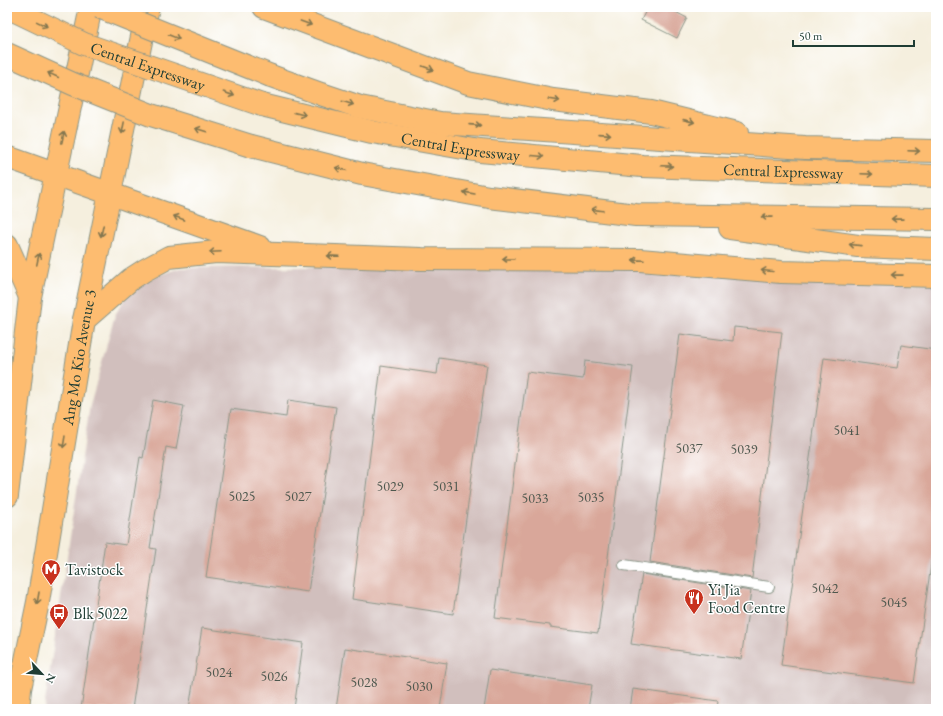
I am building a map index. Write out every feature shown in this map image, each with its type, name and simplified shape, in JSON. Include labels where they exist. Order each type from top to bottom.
[{"type":"highway","name":"Central Expressway","points":[[7,7],[84,44],[262,105],[372,132],[480,151],[642,166],[936,176]]},
{"type":"highway","points":[[7,496],[30,298],[91,7]]},
{"type":"highway","points":[[99,7],[271,76],[321,94],[360,107],[440,123],[805,148],[936,151]]},
{"type":"highway","name":"Ang Mo Kio Avenue 3","points":[[18,709],[20,689],[38,602],[84,320],[148,7]]},
{"type":"highway","points":[[267,8],[468,83],[553,100],[651,112],[805,148]]},
{"type":"highway","points":[[7,54],[73,84],[151,115],[251,146],[362,174],[489,197],[636,215],[858,246],[936,249]]},
{"type":"highway","points":[[7,157],[282,255]]},
{"type":"highway","points":[[636,215],[936,219]]},
{"type":"highway","points":[[7,245],[30,298]]},
{"type":"highway","points":[[84,320],[131,279],[169,257],[216,252],[422,259],[640,260],[781,272],[936,276]]},
{"type":"lane","points":[[624,565],[768,587]]},
{"type":"shaded area","points":[[641,264],[936,284],[936,709],[44,709],[90,405],[115,315],[133,286],[147,279],[180,268]]},
{"type":"building","points":[[648,7],[666,7],[687,18],[677,38],[641,20]]},
{"type":"building","points":[[734,327],[782,332],[752,578],[650,562],[680,334],[733,341]]},
{"type":"building","points":[[901,345],[936,350],[936,530],[914,683],[781,665],[824,358],[897,368]]},
{"type":"building","points":[[439,358],[487,365],[453,614],[352,599],[381,366],[437,374]]},
{"type":"building","points":[[585,361],[633,367],[598,633],[495,618],[527,372],[583,379]]},
{"type":"building","points":[[153,400],[184,406],[176,449],[166,447],[150,548],[156,549],[132,709],[81,709],[105,542],[126,545],[140,457],[143,458]]},
{"type":"building","points":[[288,400],[336,407],[308,592],[206,577],[231,409],[286,417]]},
{"type":"building","points":[[642,574],[751,591],[741,659],[631,644]]},
{"type":"building","points":[[202,628],[303,643],[294,709],[189,709]]},
{"type":"building","points":[[345,648],[447,663],[440,709],[336,709]]},
{"type":"building","points":[[490,670],[592,685],[588,709],[484,709]]},
{"type":"building","points":[[633,689],[718,701],[717,709],[630,709]]},
{"type":"place","name":"Tavistock","points":[[51,586]]},
{"type":"place","name":"Yi Jia Food Centre","points":[[694,615]]},
{"type":"place","name":"Blk 5022","points":[[59,630]]}]
